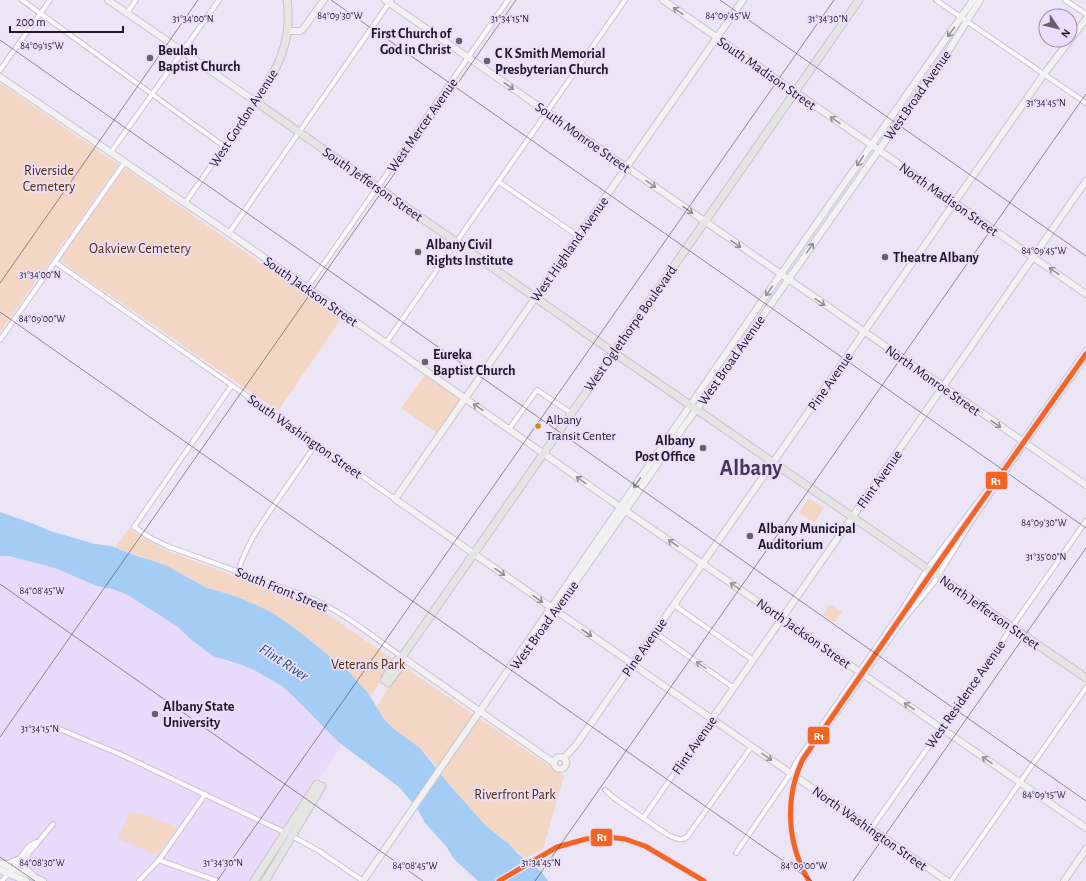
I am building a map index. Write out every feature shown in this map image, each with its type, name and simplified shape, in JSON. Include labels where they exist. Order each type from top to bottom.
[{"type":"main road","name":"South Jefferson Street","points":[[108,0],[693,407]]},
{"type":"main road","name":"West Gordon Avenue","points":[[256,102],[278,67],[284,49],[289,19],[287,0]]},
{"type":"main road","points":[[288,31],[300,31],[304,29],[324,0]]},
{"type":"main road","name":"South Madison Street","points":[[663,0],[871,145]]},
{"type":"main road","name":"West Highland Avenue","points":[[395,499],[743,0]]},
{"type":"main road","name":"West Oglethorpe Boulevard","points":[[386,681],[396,661],[402,657],[858,0]]},
{"type":"main road","name":"West Broad Avenue","points":[[363,881],[623,509],[684,426],[693,407],[780,275],[973,0]]},
{"type":"main road","name":"West Broad Avenue","points":[[693,407],[788,280],[967,22],[980,0]]},
{"type":"main road","name":"South Monroe Street","points":[[389,1],[780,275]]},
{"type":"main road","name":"Pine Avenue","points":[[566,765],[576,745],[631,663],[674,605],[1044,74],[1086,20]]},
{"type":"main road","name":"South Jackson Street","points":[[0,77],[229,233],[623,509]]},
{"type":"main road","name":"North Madison Street","points":[[871,145],[1086,294]]},
{"type":"main road","name":"Flint Avenue","points":[[712,719],[1086,181]]},
{"type":"main road","name":"North Monroe Street","points":[[780,275],[1086,485]]},
{"type":"main road","name":"North Jefferson Street","points":[[693,407],[1086,678]]},
{"type":"main road","name":"South Washington Street","points":[[395,499],[553,609]]},
{"type":"main road","name":"North Jackson Street","points":[[623,509],[1086,828]]},
{"type":"main road","name":"North Washington Street","points":[[553,609],[947,881]]},
{"type":"main road","name":"South Front Street","points":[[402,657],[479,714],[554,763]]},
{"type":"main road","name":"Pine Avenue","points":[[564,758],[576,745]]},
{"type":"main road","points":[[556,758],[564,758],[567,762],[566,765],[564,769],[559,770],[555,767],[554,763],[556,758]]},
{"type":"main road","points":[[265,881],[289,834],[320,785]]},
{"type":"main road","points":[[254,881],[274,851],[289,834]]},
{"type":"main road","points":[[1064,881],[1086,849]]},
{"type":"main road","points":[[259,881],[274,851]]},
{"type":"main road","points":[[28,853],[24,860],[24,865],[26,869],[36,878]]},
{"type":"main road","points":[[0,866],[43,881]]},
{"type":"main road","points":[[11,870],[26,881]]},
{"type":"street","points":[[22,0],[225,147]]},
{"type":"street","points":[[0,70],[50,0]]},
{"type":"street","points":[[127,13],[136,0]]},
{"type":"street","points":[[111,152],[219,0]]},
{"type":"street","name":"West Mercer Avenue","points":[[307,288],[508,0]]},
{"type":"street","points":[[386,343],[625,0]]},
{"type":"street","points":[[936,0],[1086,103]]},
{"type":"street","points":[[1065,0],[1086,14]]},
{"type":"street","points":[[229,233],[389,1]]},
{"type":"street","name":"West Gordon Avenue","points":[[185,203],[256,102]]},
{"type":"street","points":[[0,340],[125,162]]},
{"type":"street","points":[[499,182],[578,236]]},
{"type":"street","name":"South Washington Street","points":[[55,262],[395,499]]},
{"type":"street","points":[[736,853],[791,773],[795,764],[862,673],[938,576],[1023,442],[1086,350]]},
{"type":"street","points":[[862,673],[927,569],[1086,357]]},
{"type":"street","name":"South Front Street","points":[[232,385],[134,527],[167,546],[322,603],[402,657]]},
{"type":"street","points":[[509,429],[537,390],[571,413]]},
{"type":"street","points":[[238,572],[249,545],[261,524],[316,444]]},
{"type":"street","name":"West Residence Avenue","points":[[871,829],[1086,521]]},
{"type":"street","points":[[674,605],[753,660]]},
{"type":"street","points":[[654,632],[734,688]]},
{"type":"street","points":[[951,881],[1086,688]]},
{"type":"street","name":"Flint Avenue","points":[[644,817],[712,719]]},
{"type":"street","points":[[57,728],[122,755],[289,834],[363,881]]},
{"type":"street","points":[[606,790],[614,798],[644,817],[668,835],[678,840],[682,840],[687,838],[752,746]]},
{"type":"street","points":[[139,881],[160,860],[205,794]]},
{"type":"street","points":[[2,881],[53,824]]},
{"type":"street","points":[[0,866],[15,861],[29,846],[38,840]]},
{"type":"street","points":[[11,870],[20,856]]},
{"type":"street","points":[[160,860],[217,881]]},
{"type":"shaded area","name":"Albany State University","points":[[0,556],[9,556],[55,568],[97,586],[126,594],[152,612],[178,627],[189,638],[227,662],[242,665],[256,671],[282,686],[341,745],[252,881],[0,881]]},
{"type":"green space","name":"Riverside Cemetery","points":[[0,83],[119,165],[0,332]]},
{"type":"green space","name":"Oakview Cemetery","points":[[125,168],[341,319],[278,411],[59,260]]},
{"type":"green space","points":[[425,375],[458,398],[459,401],[437,433],[401,408]]},
{"type":"green space","points":[[809,498],[824,508],[814,523],[799,513]]},
{"type":"green space","name":"Veterans Park","points":[[129,529],[163,549],[305,603],[327,614],[393,659],[393,661],[370,697],[348,671],[301,633],[263,608],[235,596],[207,588],[167,566],[115,547]]},
{"type":"green space","points":[[830,604],[842,612],[834,623],[823,615]]},
{"type":"green space","name":"Riverfront Park","points":[[404,667],[564,776],[543,849],[525,858],[486,826],[447,782],[430,758],[420,748],[395,730],[384,719],[377,706]]},
{"type":"green space","points":[[130,812],[146,815],[177,827],[158,855],[118,839]]},
{"type":"water","name":"Flint River","points":[[0,512],[50,531],[95,544],[111,546],[154,561],[167,566],[207,588],[235,596],[276,615],[348,671],[368,693],[384,719],[395,730],[420,748],[447,782],[486,826],[509,844],[518,854],[541,871],[548,881],[478,881],[454,859],[446,846],[425,823],[417,808],[399,787],[337,741],[282,686],[256,671],[213,656],[189,638],[178,627],[126,594],[97,586],[55,568],[9,556],[0,556]]},
{"type":"transit line","name":"R1","points":[[809,881],[796,852],[792,836],[791,821],[793,789],[803,759],[932,572],[1086,354]]},
{"type":"transit line","name":"R1","points":[[499,881],[557,847],[586,839],[608,837],[625,839],[645,846],[704,881]]},
{"type":"place","name":"First Church of God in Christ","points":[[459,41]]},
{"type":"place","name":"Beulah Baptist Church","points":[[150,58]]},
{"type":"place","name":"C K Smith Memorial Presbyterian Church","points":[[487,61]]},
{"type":"place","name":"Albany Civil Rights Institute","points":[[418,252]]},
{"type":"place","name":"Theatre Albany","points":[[885,257]]},
{"type":"place","name":"Eureka Baptist Church","points":[[425,362]]},
{"type":"place","name":"Albany Transit Center","points":[[538,426]]},
{"type":"place","name":"Albany Post Office","points":[[703,448]]},
{"type":"place","name":"Albany Municipal Auditorium","points":[[750,536]]},
{"type":"place","name":"Albany State University","points":[[155,714]]},
{"type":"district","name":"Albany","points":[[751,467]]}]
